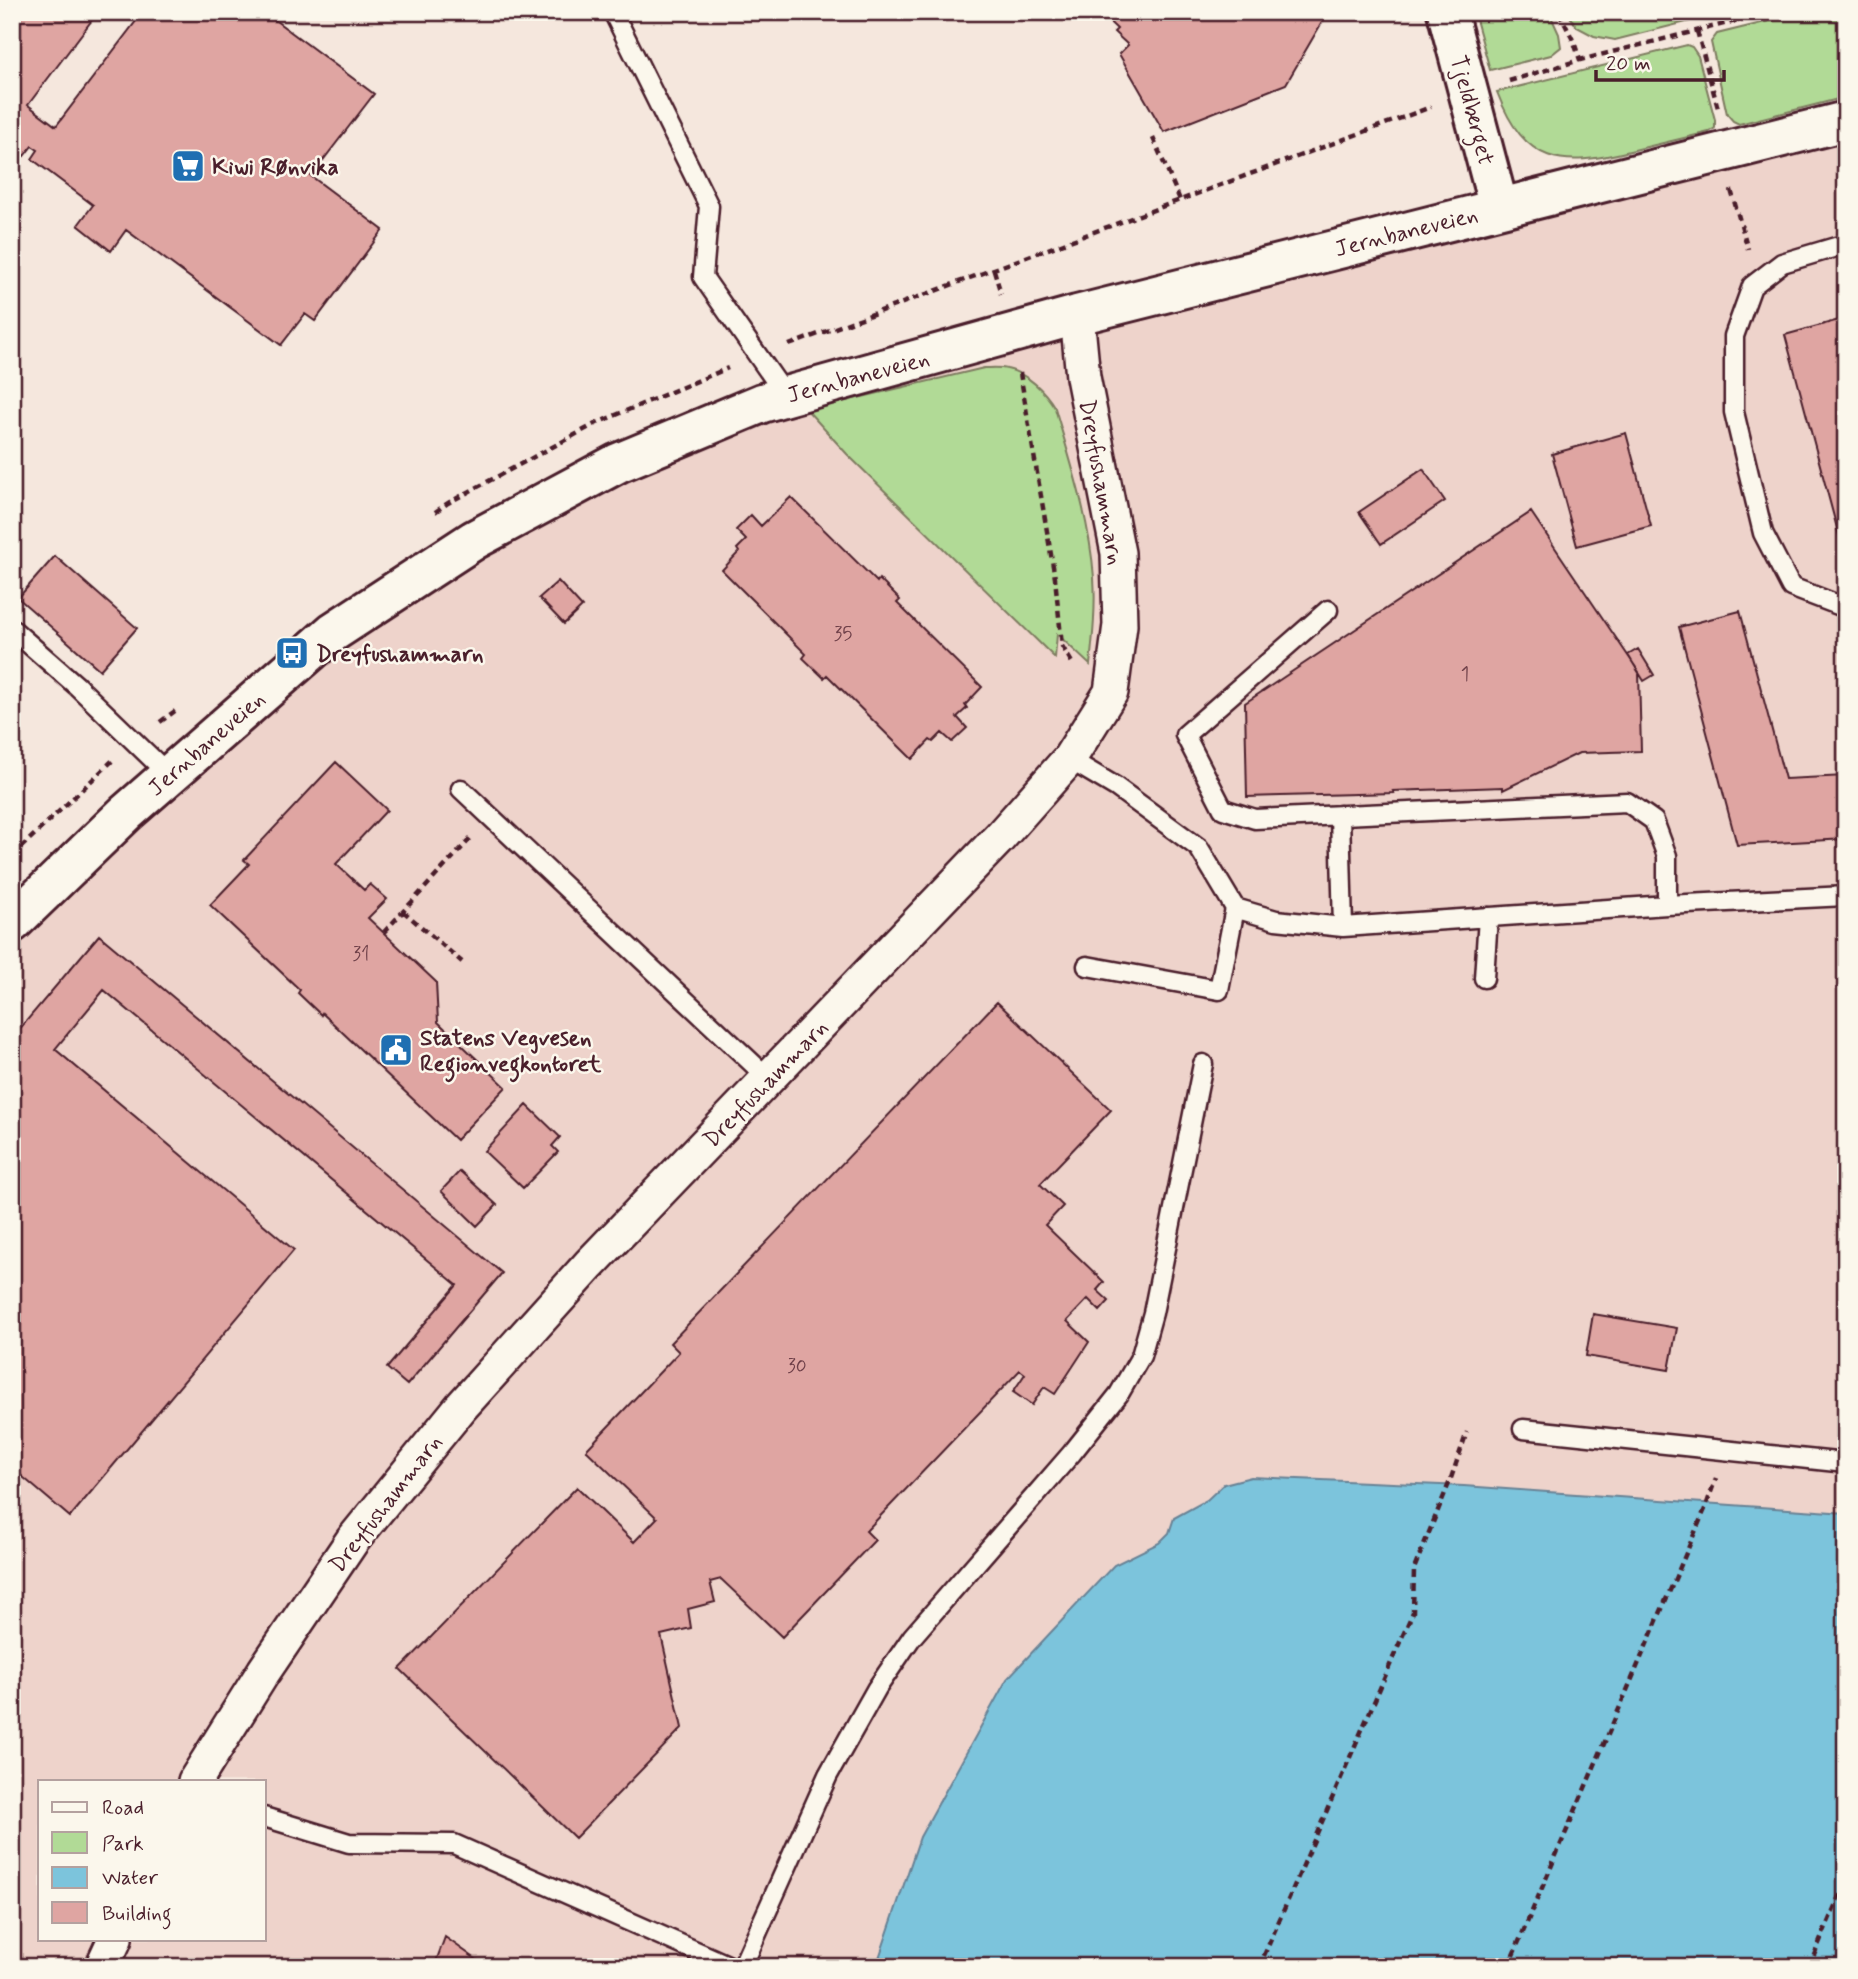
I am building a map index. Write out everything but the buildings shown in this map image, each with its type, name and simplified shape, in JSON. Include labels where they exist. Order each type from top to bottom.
[{"type":"street","name":"Tjeldberget","points":[[1447,12],[1499,208]]},
{"type":"street","name":"Jernbaneveien","points":[[12,923],[126,813],[333,632],[474,540],[618,463],[762,403],[786,396],[1077,315],[1846,121]]},
{"type":"street","name":"Dreyfushammarn","points":[[197,1780],[264,1671],[352,1541],[461,1407],[589,1265],[999,838],[1069,759],[1111,692],[1120,625],[1118,553],[1083,377],[1077,315]]},
{"type":"street","points":[[102,1967],[115,1940]]},
{"type":"lane","points":[[612,12],[709,206],[703,277],[786,396]]},
{"type":"lane","points":[[1846,244],[1782,263],[1752,286],[1734,336],[1734,412],[1763,533],[1791,587],[1846,608]]},
{"type":"lane","points":[[1328,610],[1185,735],[1223,809],[1255,819],[1627,802],[1654,821],[1667,856],[1667,905]]},
{"type":"lane","points":[[12,629],[77,686],[169,775]]},
{"type":"lane","points":[[1069,759],[1116,787],[1199,848],[1236,908],[1276,920],[1343,927],[1846,896]]},
{"type":"lane","points":[[461,789],[769,1079]]},
{"type":"lane","points":[[1340,815],[1343,927]]},
{"type":"lane","points":[[1087,966],[1219,990],[1236,908]]},
{"type":"lane","points":[[1484,978],[1488,917]]},
{"type":"lane","points":[[742,1967],[828,1775],[877,1688],[912,1637],[1080,1444],[1119,1394],[1140,1356],[1153,1313],[1203,1064]]},
{"type":"lane","points":[[1523,1429],[1846,1463]]},
{"type":"lane","points":[[266,1818],[349,1843],[454,1844],[732,1967]]},
{"type":"path","points":[[1559,12],[1580,60]]},
{"type":"path","points":[[1564,22],[1569,12]]},
{"type":"path","points":[[1697,31],[1719,114]]},
{"type":"path","points":[[1153,138],[1180,200]]},
{"type":"path","points":[[1728,181],[1749,251],[1763,277]]},
{"type":"path","points":[[994,270],[1001,296]]},
{"type":"path","points":[[1018,365],[1055,578],[1062,646],[1078,673]]},
{"type":"path","points":[[384,932],[490,816]]},
{"type":"path","points":[[403,911],[462,962]]},
{"type":"path","points":[[1259,1967],[1413,1612],[1414,1569],[1467,1432]]},
{"type":"path","points":[[1508,1967],[1705,1509]]},
{"type":"path","points":[[1809,1967],[1846,1880]]},
{"type":"shaded area","points":[[1846,135],[1846,1513],[1464,1486],[1251,1477],[1224,1484],[1207,1500],[1175,1518],[1169,1533],[1159,1543],[1114,1565],[920,1837],[876,1967],[12,1967],[12,923],[333,632],[762,403]]},
{"type":"green space","points":[[1474,12],[1549,12],[1559,34],[1561,47],[1551,55],[1490,70]]},
{"type":"green space","points":[[1567,12],[1726,12],[1615,40],[1594,36],[1577,27]]},
{"type":"green space","points":[[1806,12],[1846,12],[1846,97],[1739,124],[1733,121],[1727,114],[1711,42],[1717,34]]},
{"type":"green space","points":[[1687,45],[1692,47],[1698,56],[1715,120],[1715,128],[1709,132],[1606,156],[1565,159],[1548,155],[1533,147],[1508,116],[1497,92]]},
{"type":"green space","points":[[984,368],[1004,368],[1022,374],[1041,389],[1055,408],[1079,492],[1092,557],[1095,600],[1090,665],[1057,634],[1055,658],[847,454],[807,410]]},
{"type":"water","points":[[1251,1477],[1464,1486],[1846,1513],[1846,1967],[876,1967],[920,1837],[1007,1679],[1114,1565],[1159,1543],[1169,1533],[1174,1518],[1207,1500],[1224,1484]]},
{"type":"place","name":"Kiwi Rønvika","points":[[188,166]]},
{"type":"place","name":"Dreyfushammarn","points":[[292,653]]},
{"type":"place","name":"Statens Vegvesen Regionvegkontoret","points":[[396,1050]]}]
